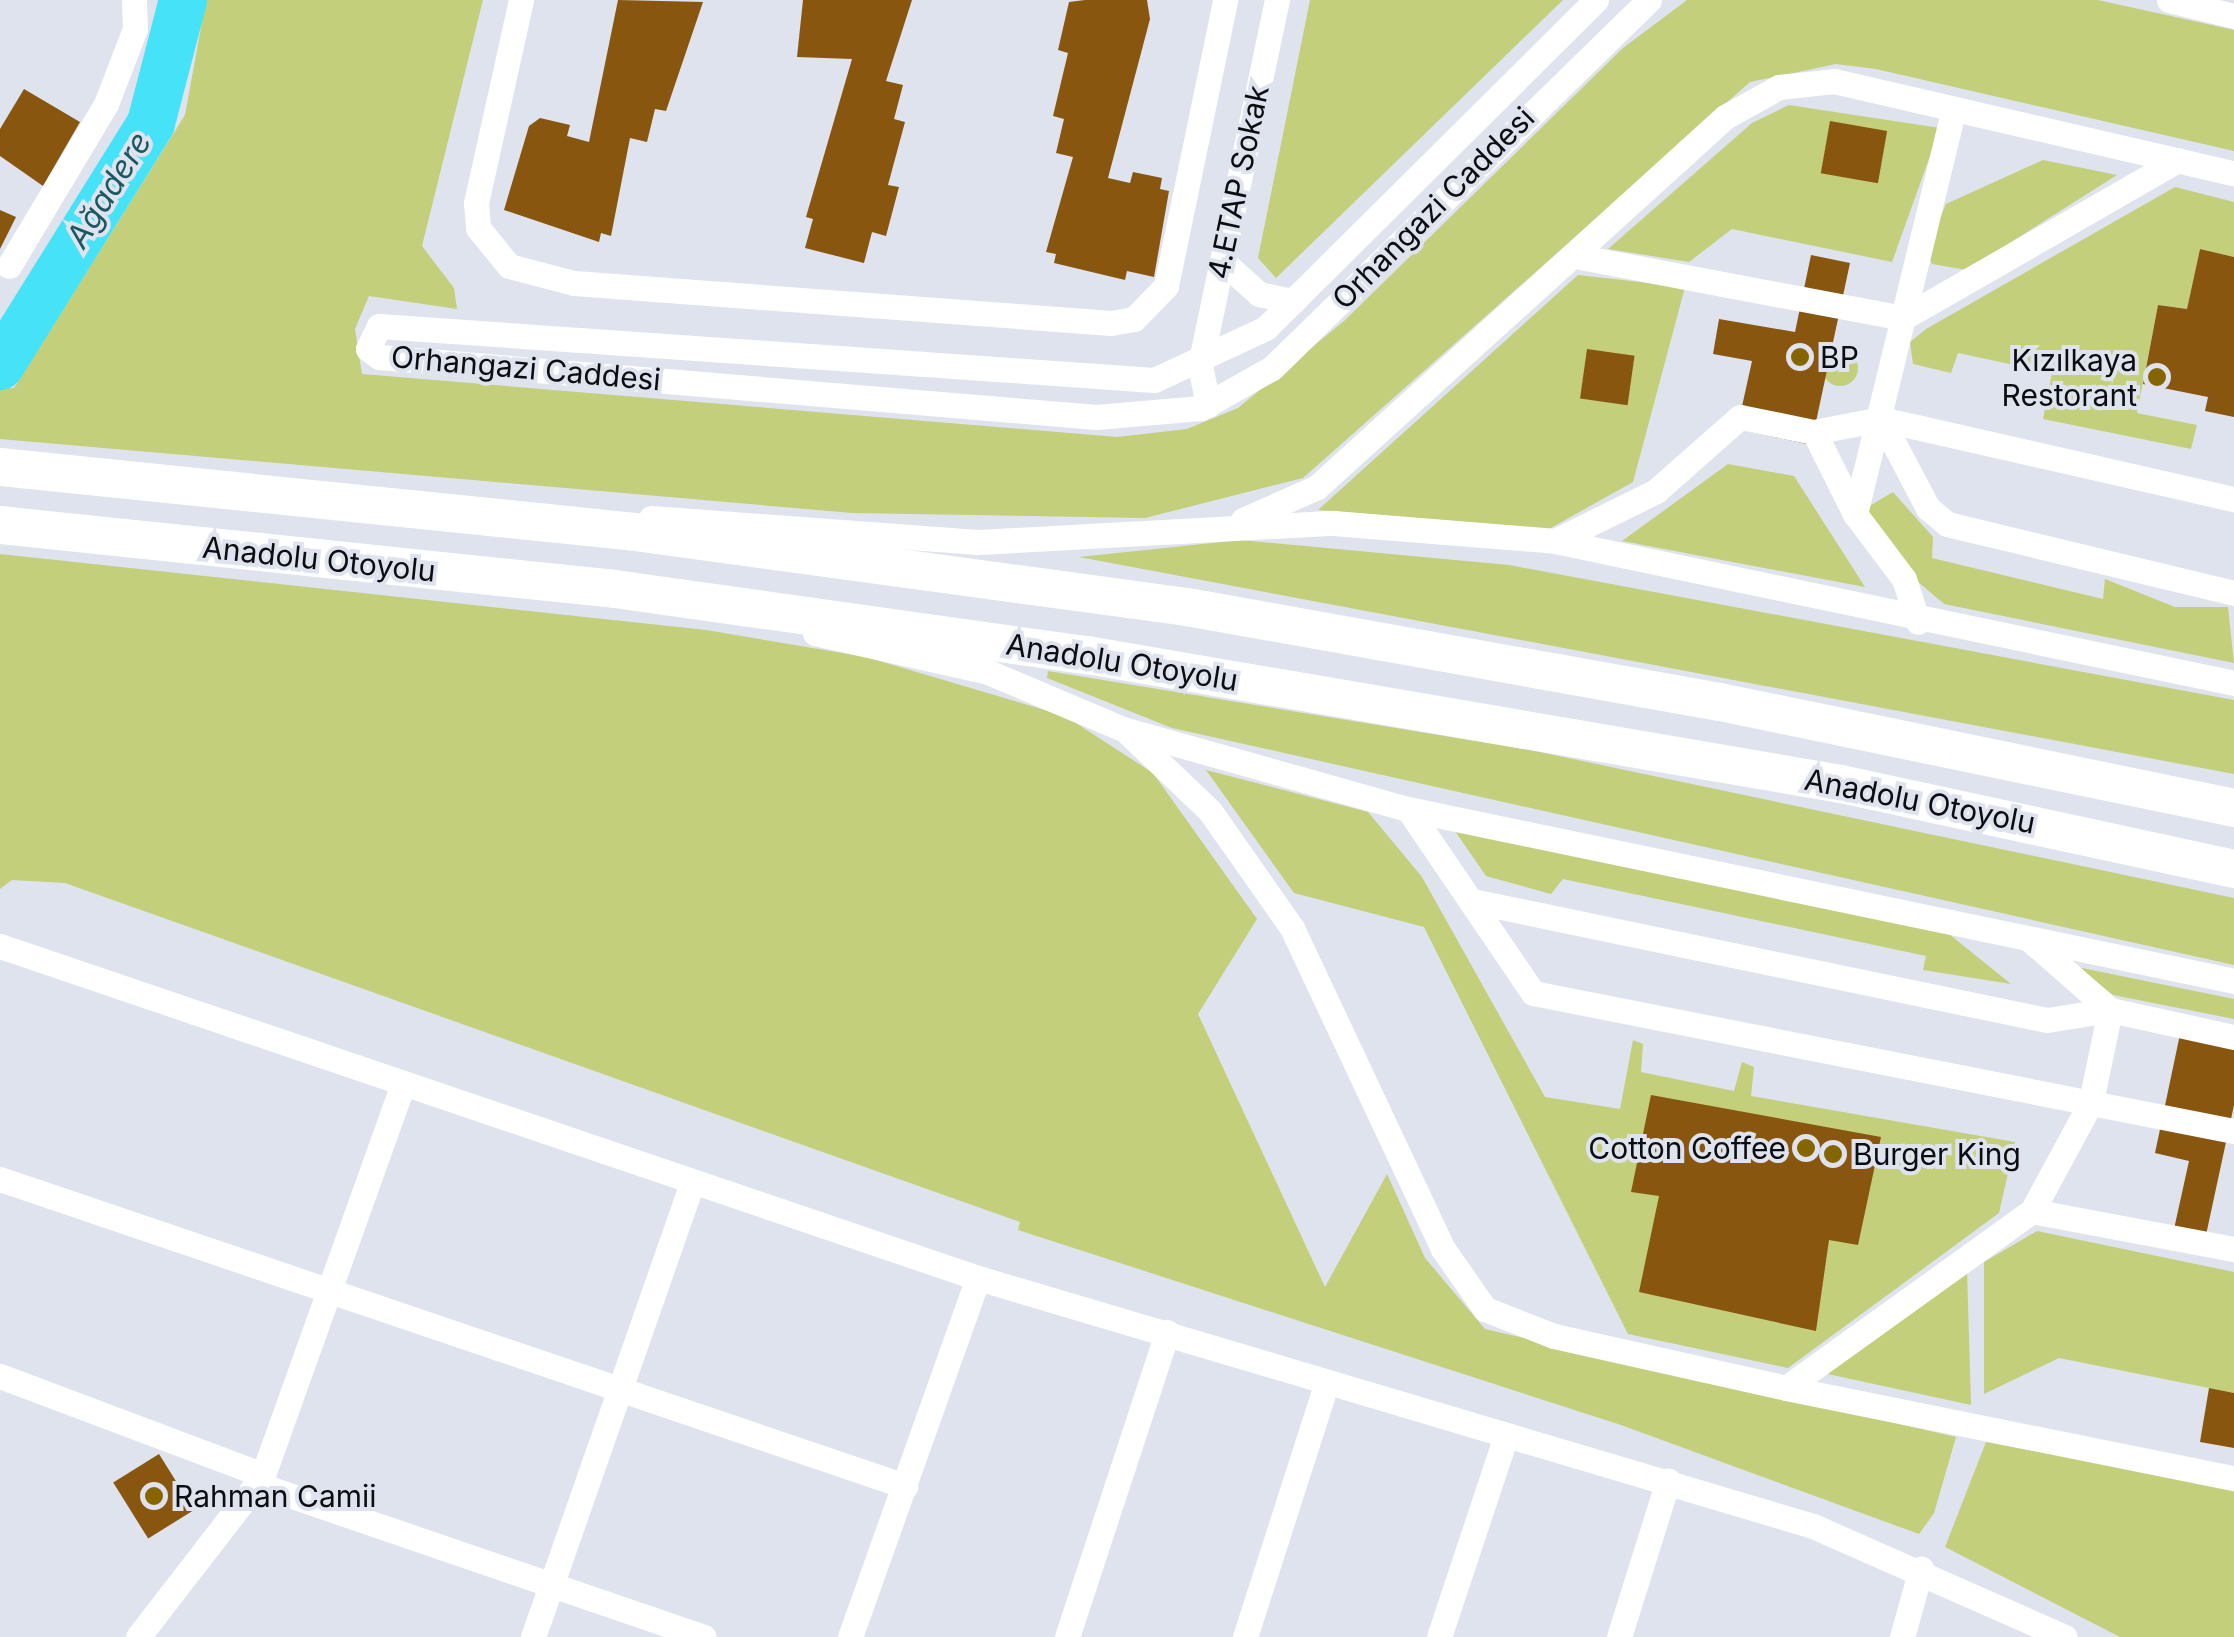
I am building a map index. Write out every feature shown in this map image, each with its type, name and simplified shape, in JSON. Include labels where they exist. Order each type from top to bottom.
[{"type":"highway","name":"Anadolu Otoyolu","points":[[0,468],[635,532],[1186,606],[1720,702],[2234,808]]},
{"type":"highway","name":"Anadolu Otoyolu","points":[[0,525],[615,589],[1378,702],[1841,784],[2234,869]]},
{"type":"street","points":[[9,266],[106,104],[135,28],[134,0]]},
{"type":"street","points":[[521,0],[476,203],[478,228],[509,266],[574,283],[1111,323],[1134,319],[1166,286],[1225,0]]},
{"type":"street","name":"4.ETAP Sokak","points":[[1200,364],[1277,0]]},
{"type":"street","name":"Orhangazi Caddesi","points":[[1596,0],[1293,302],[1252,338],[1200,364],[1114,381],[379,326],[368,348],[380,357],[1096,417],[1208,405],[1272,368],[1650,0]]},
{"type":"street","points":[[2169,0],[2234,16]]},
{"type":"street","points":[[1233,524],[1317,487],[1580,257],[1725,117],[1779,87],[1834,81],[2234,173]]},
{"type":"street","points":[[1855,514],[1954,108]]},
{"type":"street","points":[[1580,257],[1903,318],[2178,160]]},
{"type":"street","name":"Orhangazi Caddesi","points":[[1222,261],[1258,294],[1293,302]]},
{"type":"street","points":[[1200,364],[1208,405]]},
{"type":"street","points":[[1555,541],[1656,491],[1740,417],[1814,432],[1881,419],[2234,499]]},
{"type":"street","points":[[1881,419],[1928,508],[1947,524],[2234,592]]},
{"type":"street","points":[[1814,432],[1855,514],[1904,578],[1918,622]]},
{"type":"street","points":[[195,487],[978,542],[1233,524],[1555,541],[1918,622],[2234,683]]},
{"type":"street","points":[[615,589],[988,672],[1125,730],[1408,809],[2234,981]]},
{"type":"street","points":[[1125,730],[1210,811],[1292,928],[1443,1250],[1485,1309],[1554,1336],[1786,1388],[2234,1478]]},
{"type":"street","points":[[1408,809],[1477,902],[1533,993],[2234,1131]]},
{"type":"street","points":[[1477,902],[2048,1020],[2110,1010],[2234,1036]]},
{"type":"street","points":[[2025,935],[2110,1010]]},
{"type":"street","points":[[0,946],[402,1089],[978,1278],[1668,1481],[1921,1568],[2065,1637]]},
{"type":"street","points":[[1786,1388],[2032,1211],[2092,1102],[2110,1010]]},
{"type":"street","points":[[138,1637],[260,1480],[402,1089]]},
{"type":"street","points":[[0,1178],[905,1486]]},
{"type":"street","points":[[533,1637],[691,1185]]},
{"type":"street","points":[[2032,1211],[2234,1249]]},
{"type":"street","points":[[850,1637],[978,1278]]},
{"type":"street","points":[[1067,1637],[1166,1332]]},
{"type":"street","points":[[0,1376],[549,1589],[704,1637]]},
{"type":"street","points":[[1246,1637],[1327,1382]]},
{"type":"street","points":[[1439,1637],[1506,1436]]},
{"type":"street","points":[[1619,1637],[1668,1481]]},
{"type":"street","points":[[1902,1637],[1921,1568]]},
{"type":"green space","points":[[206,0],[483,0],[422,246],[454,288],[457,309],[369,296],[355,329],[362,374],[1117,437],[1187,429],[1238,408],[1344,321],[1623,48],[1687,0],[2098,0],[2234,30],[2234,151],[1876,69],[1836,64],[1750,82],[1303,478],[1145,518],[852,513],[0,439],[0,388],[14,388],[185,115]]},
{"type":"green space","points":[[1310,0],[1563,0],[1276,278],[1258,258]]},
{"type":"green space","points":[[1789,105],[1940,128],[1892,262],[1732,229],[1689,262],[1608,249],[1752,123]]},
{"type":"green space","points":[[2043,160],[2117,175],[1967,270],[1932,264],[1927,250],[1946,204]]},
{"type":"green space","points":[[2175,187],[2234,202],[2234,257],[2200,249],[2187,309],[2158,305],[2137,413],[2197,425],[2191,449],[2043,419],[2052,373],[1958,353],[1951,373],[1913,364],[1910,342],[1926,329]]},
{"type":"green space","points":[[1578,275],[1685,287],[1633,482],[1549,529],[1318,510]]},
{"type":"green space","points":[[1840,350],[1853,355],[1858,368],[1853,381],[1840,386],[1827,381],[1822,368],[1827,355]]},
{"type":"green space","points":[[1728,464],[1794,476],[1865,587],[1622,541]]},
{"type":"green space","points":[[1893,492],[1933,537],[1932,558],[2103,599],[2105,579],[2175,607],[2228,607],[2234,663],[1944,604],[1910,575],[1866,508]]},
{"type":"green space","points":[[1241,540],[1509,565],[2234,700],[2234,774],[1079,557]]},
{"type":"green space","points":[[0,554],[706,630],[866,657],[1065,716],[1153,773],[1257,919],[1198,1014],[1325,1287],[1387,1174],[1425,1258],[1485,1329],[1956,1437],[1934,1513],[1919,1534],[1621,1425],[1018,1230],[1020,1222],[65,883],[12,880],[0,889]]},
{"type":"green space","points":[[1048,671],[1530,750],[2234,898],[2234,965],[1172,728],[1047,678]]},
{"type":"green space","points":[[1206,770],[1368,812],[1422,877],[1545,1097],[1620,1109],[1633,1040],[1643,1044],[1641,1072],[1734,1091],[1742,1062],[1754,1067],[1751,1096],[2015,1142],[1999,1213],[1788,1368],[1628,1334],[1424,927],[1294,893]]},
{"type":"green space","points":[[1455,831],[1949,934],[2011,984],[1923,970],[1926,956],[1563,879],[1551,894],[1486,876]]},
{"type":"green space","points":[[2077,967],[2234,999],[2234,1019],[2113,995]]},
{"type":"green space","points":[[2037,1231],[2234,1272],[2234,1393],[2059,1358],[1984,1394],[1984,1262]]},
{"type":"green space","points":[[1967,1270],[1971,1405],[1823,1373]]},
{"type":"green space","points":[[1986,1442],[2234,1488],[2234,1637],[2120,1637],[1945,1547]]},
{"type":"building","points":[[618,0],[703,2],[666,111],[655,109],[647,142],[630,138],[611,236],[601,233],[599,242],[504,210],[529,126],[540,118],[570,125],[567,136],[589,142]]},
{"type":"building","points":[[803,0],[912,0],[886,81],[903,85],[894,119],[905,122],[888,185],[899,187],[886,236],[872,232],[864,263],[805,248],[813,219],[806,217],[852,59],[797,57]]},
{"type":"building","points":[[1147,0],[1150,19],[1108,178],[1130,183],[1133,172],[1162,178],[1160,189],[1169,191],[1154,277],[1127,271],[1125,280],[1054,263],[1056,254],[1046,252],[1073,157],[1056,153],[1064,119],[1053,116],[1068,53],[1058,50],[1069,2]]},
{"type":"building","points":[[24,89],[80,122],[43,186],[0,156],[0,129]]},
{"type":"building","points":[[1830,121],[1887,131],[1878,183],[1821,173]]},
{"type":"building","points":[[0,210],[16,217],[0,249]]},
{"type":"building","points":[[2200,249],[2234,257],[2234,417],[2205,411],[2208,397],[2143,384],[2158,305],[2187,309]]},
{"type":"building","points":[[1811,255],[1850,263],[1811,445],[1737,429],[1752,361],[1713,354],[1719,319],[1795,332]]},
{"type":"building","points":[[1587,349],[1635,356],[1628,405],[1580,399]]},
{"type":"building","points":[[2183,1020],[2234,1031],[2234,1105],[2206,1235],[2174,1229],[2189,1161],[2155,1153]]},
{"type":"building","points":[[1651,1095],[1881,1137],[1858,1245],[1829,1240],[1816,1331],[1639,1292],[1659,1196],[1631,1192]]},
{"type":"building","points":[[2209,1388],[2234,1393],[2234,1448],[2200,1442]]},
{"type":"building","name":"Rahman Camii","points":[[159,1454],[194,1510],[148,1539],[113,1483]]},
{"type":"waterway","name":"Ağadere","points":[[0,366],[151,123],[183,0]]},
{"type":"place","name":"BP","points":[[1800,357]]},
{"type":"place","name":"Kızılkaya Restorant","points":[[2157,377]]},
{"type":"place","name":"Cotton Coffee","points":[[1806,1148]]},
{"type":"place","name":"Burger King","points":[[1833,1154]]},
{"type":"place","name":"Rahman Camii","points":[[154,1496]]}]
